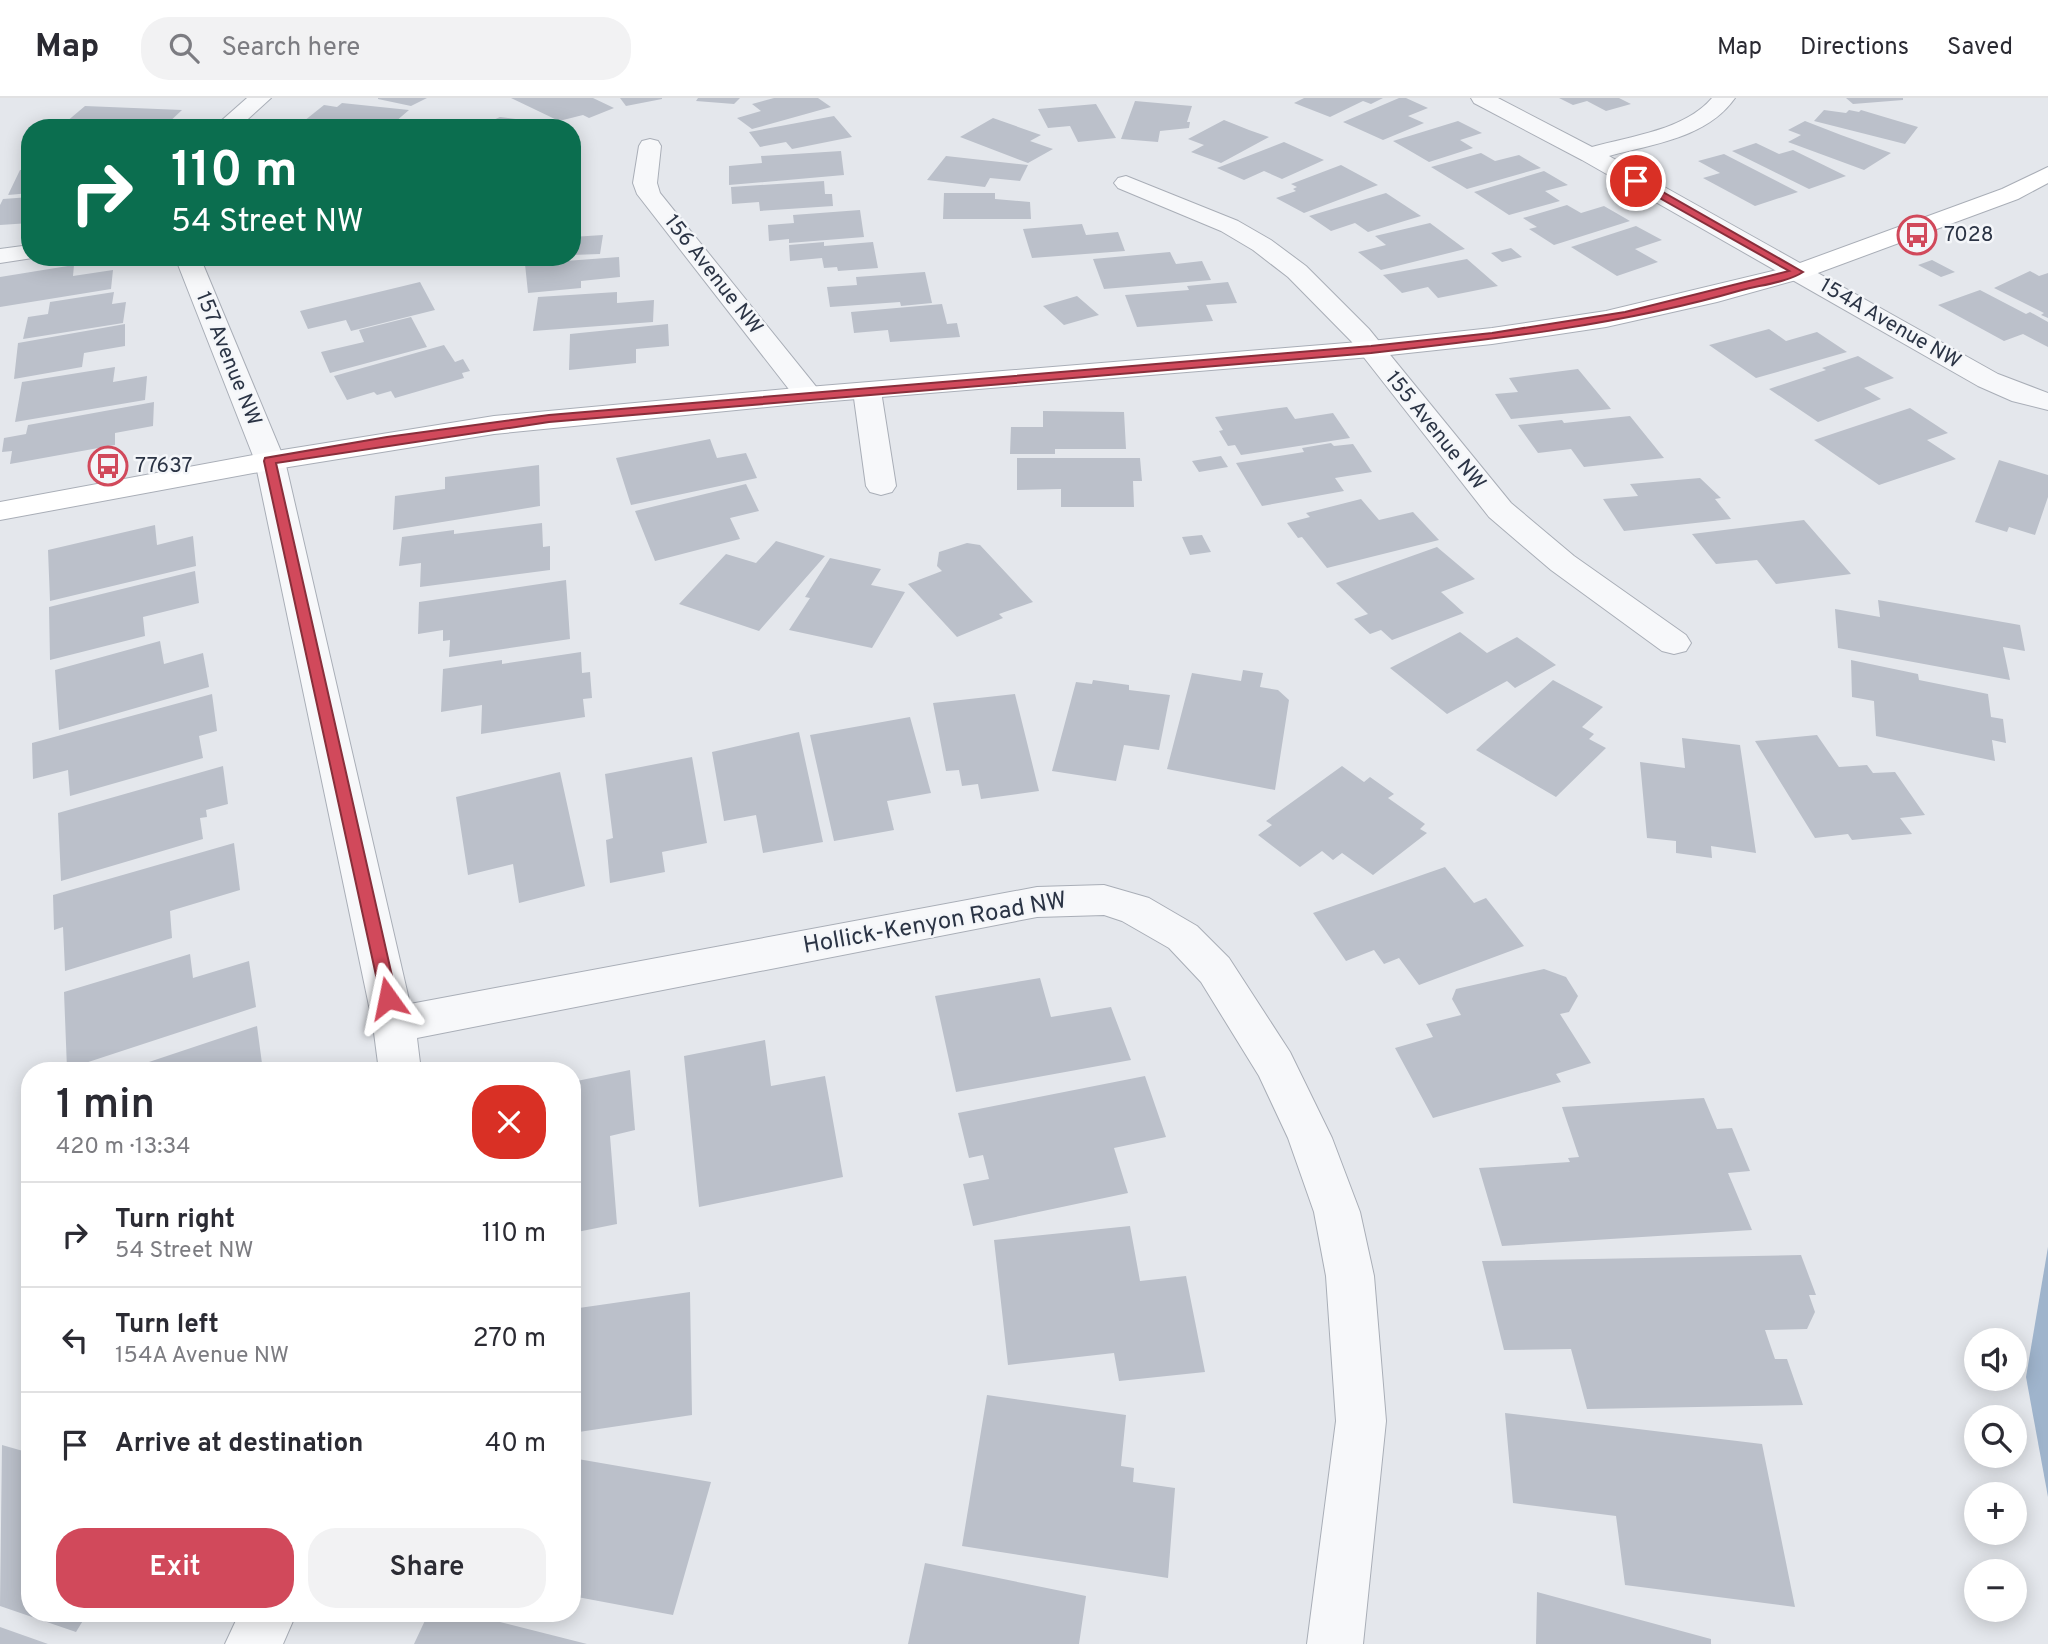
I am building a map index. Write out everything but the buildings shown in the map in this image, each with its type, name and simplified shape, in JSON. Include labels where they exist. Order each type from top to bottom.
[{"type":"street","points":[[235,119],[260,98]]},
{"type":"street","name":"154A Avenue NW","points":[[1482,98],[1590,155],[1987,380],[2047,402]]},
{"type":"street","points":[[1590,155],[1689,126],[1712,112],[1724,98]]},
{"type":"street","name":"156 Avenue NW","points":[[650,146],[645,183],[649,194],[808,395]]},
{"type":"street","points":[[0,511],[270,461],[494,425],[808,395],[1371,349],[1492,336],[1606,319],[1706,297],[1798,272],[2010,194],[2048,174]]},
{"type":"street","name":"155 Avenue NW","points":[[1126,183],[1215,218],[1264,246],[1332,305],[1371,349],[1500,510],[1581,579],[1674,643]]},
{"type":"street","points":[[0,257],[21,254]]},
{"type":"street","name":"157 Avenue NW","points":[[191,266],[270,461],[394,1025],[399,1062]]},
{"type":"street","points":[[867,391],[881,486]]},
{"type":"street","name":"Hollick-Kenyon Road NW","points":[[394,1025],[1037,902],[1104,900],[1135,909],[1183,937],[1215,970],[1275,1065],[1310,1138],[1337,1212],[1350,1276],[1361,1421],[1335,1644]]},
{"type":"street","points":[[253,1644],[265,1622]]},
{"type":"water","points":[[2048,1247],[2048,1497],[2027,1382]]},
{"type":"place","name":"7028","points":[[1917,235]]},
{"type":"place","name":"77637","points":[[108,466]]},
{"type":"route","points":[[388,998],[270,461],[549,418],[1371,349],[1492,336],[1625,316],[1798,272],[1636,181]]}]
